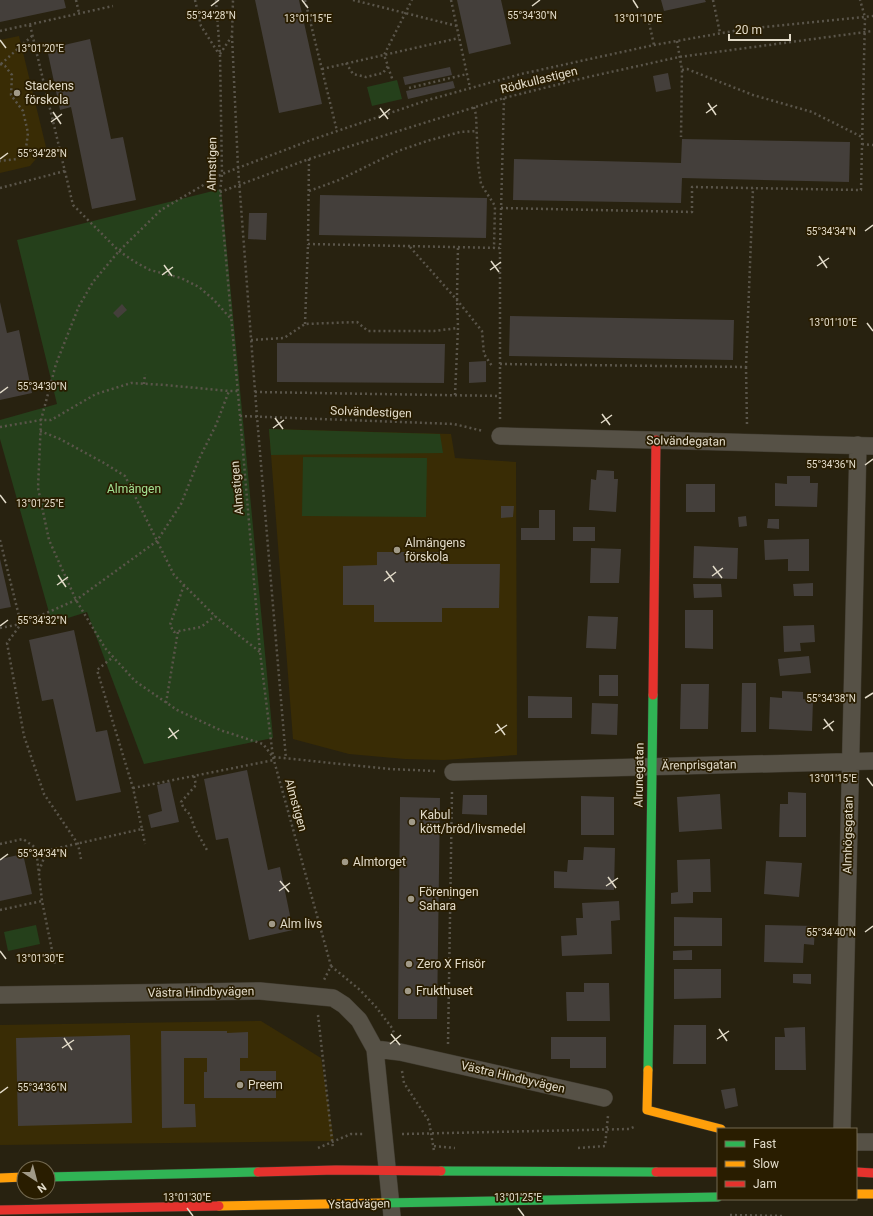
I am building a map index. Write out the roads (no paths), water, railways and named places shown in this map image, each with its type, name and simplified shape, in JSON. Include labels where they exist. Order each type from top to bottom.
[{"type":"main road","name":"Alrunegatan","points":[[656,440],[647,1110],[717,1128]]},
{"type":"main road","points":[[56,1177],[336,1170],[717,1172]]},
{"type":"main road","points":[[857,1172],[873,1172]]},
{"type":"main road","points":[[0,1178],[16,1177]]},
{"type":"main road","points":[[857,1194],[873,1194]]},
{"type":"main road","name":"Ystadvägen","points":[[0,1210],[392,1210],[717,1197]]},
{"type":"street","name":"Solvändegatan","points":[[500,436],[865,445]]},
{"type":"street","name":"Almhögsgatan","points":[[842,1128],[850,762],[865,445]]},
{"type":"street","name":"Ärenprisgatan","points":[[453,772],[873,761]]},
{"type":"street","name":"Västra Hindbyvägen","points":[[0,995],[260,992],[332,998],[344,1005],[359,1020],[376,1049],[392,1210]]},
{"type":"street","name":"Västra Hindbyvägen","points":[[376,1049],[400,1052],[448,1062],[604,1098]]},
{"type":"street","points":[[857,1142],[873,1142]]},
{"type":"place","name":"Stackens förskola","points":[[17,93]]},
{"type":"place","name":"Almängens förskola","points":[[397,550]]},
{"type":"place","name":"Kabul kött/bröd/livsmedel","points":[[412,822]]},
{"type":"place","name":"Almtorget","points":[[345,862]]},
{"type":"place","name":"Föreningen Sahara","points":[[411,899]]},
{"type":"place","name":"Alm livs","points":[[272,924]]},
{"type":"place","name":"Zero X Frisör","points":[[409,964]]},
{"type":"place","name":"Frukthuset","points":[[408,991]]},
{"type":"place","name":"Preem","points":[[240,1085]]},
{"type":"park label","name":"Almängen","points":[[134,489]]}]
